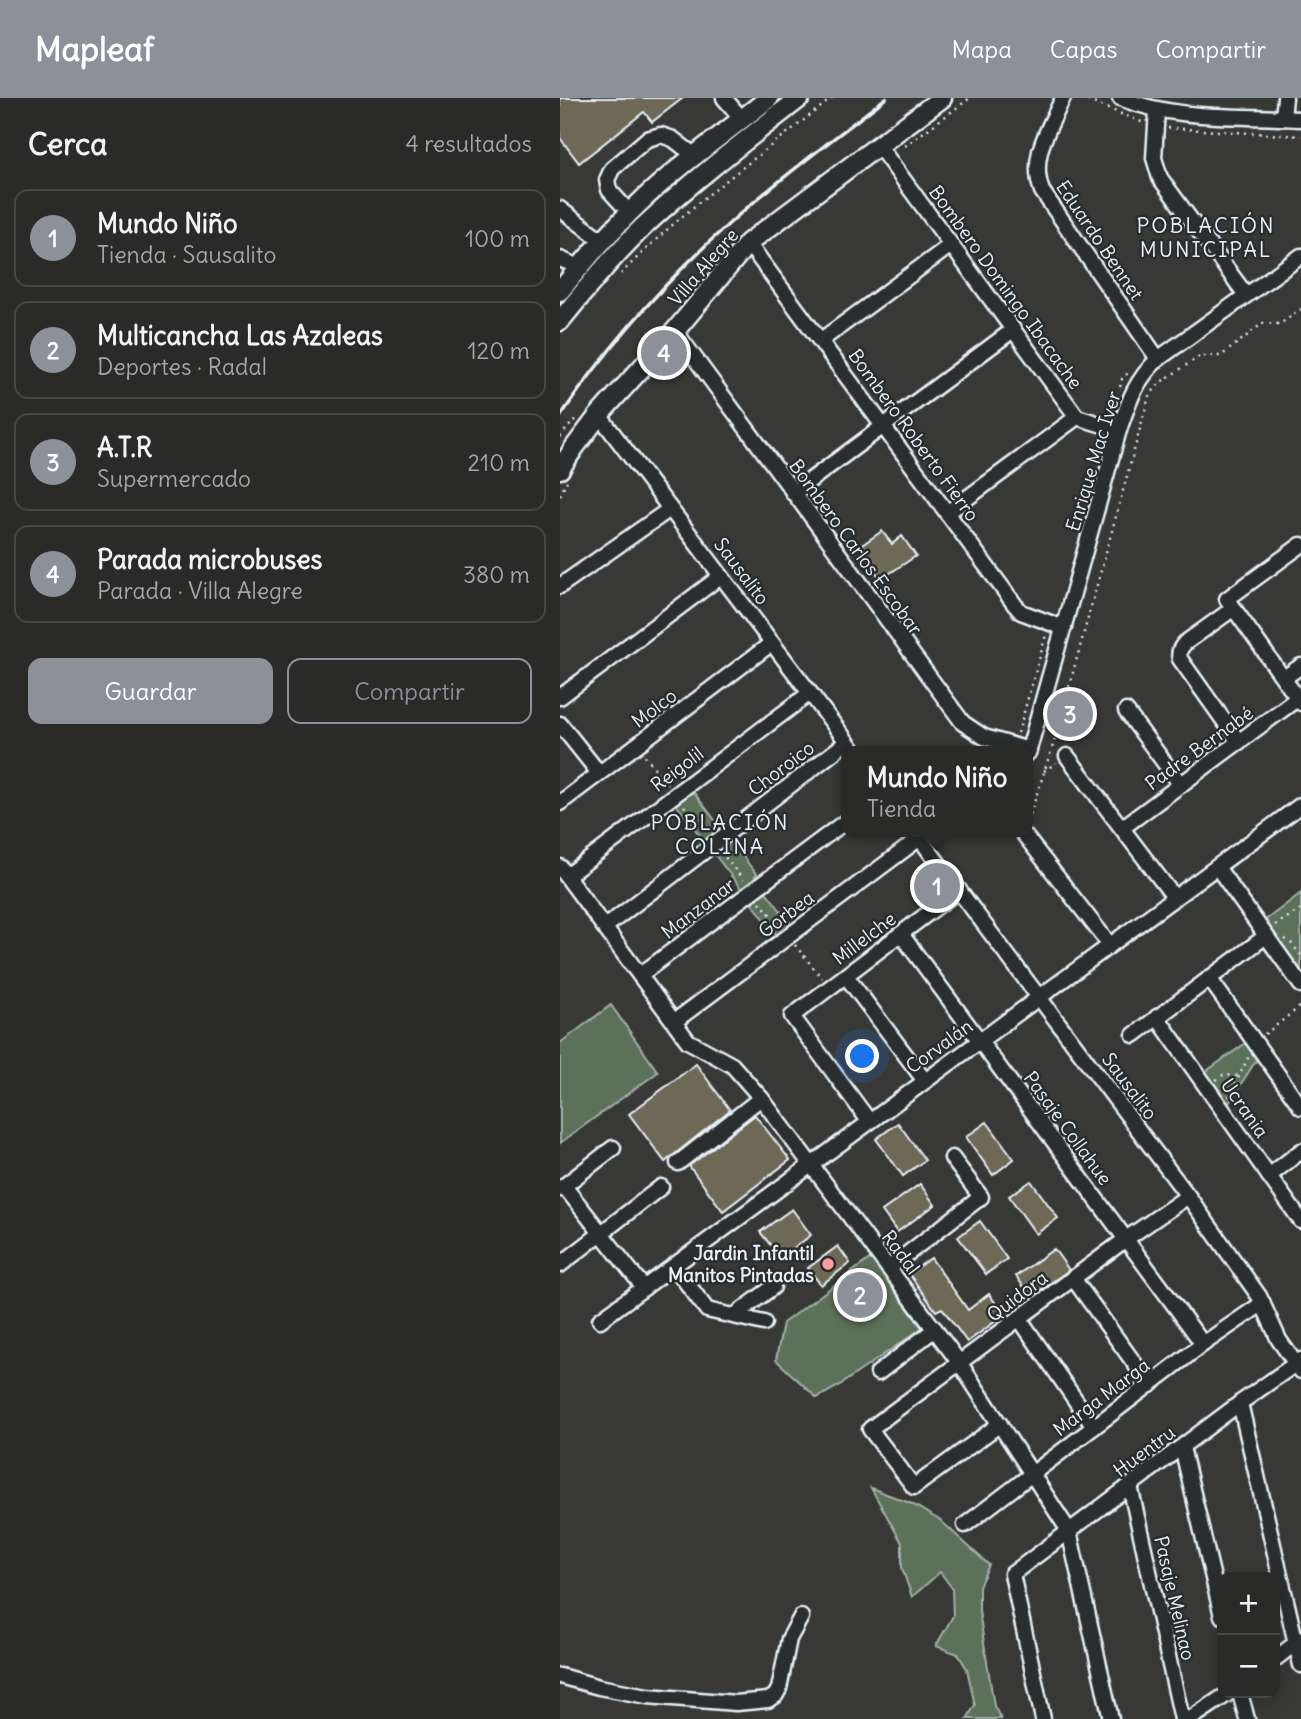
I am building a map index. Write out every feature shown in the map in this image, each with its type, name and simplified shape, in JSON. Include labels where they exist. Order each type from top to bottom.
[{"type":"main road","points":[[560,291],[603,241],[667,178],[769,98]]},
{"type":"main road","points":[[560,321],[598,274],[642,229],[713,166],[800,98]]},
{"type":"main road","name":"Villa Alegre","points":[[566,470],[574,448],[599,415],[675,331],[748,243],[883,152],[942,98]]},
{"type":"street","points":[[724,98],[742,119]]},
{"type":"street","name":"Eduardo Bennet","points":[[1063,98],[1039,152],[1037,166],[1042,191],[1158,359]]},
{"type":"street","points":[[1120,98],[1157,110],[1185,114],[1301,119]]},
{"type":"street","points":[[1283,118],[1285,98]]},
{"type":"street","points":[[1157,110],[1154,158],[1160,178],[1246,295]]},
{"type":"street","points":[[630,213],[609,190],[607,180],[611,169],[647,139],[661,135],[673,139],[695,156]]},
{"type":"street","name":"Bombero Domingo Ibacache","points":[[883,152],[1077,417],[1119,430]]},
{"type":"street","points":[[560,209],[603,241]]},
{"type":"street","name":"Bombero Roberto Fierro","points":[[748,243],[1021,612],[1065,628]]},
{"type":"street","points":[[820,341],[951,245]]},
{"type":"street","name":"Enrique Mac Iver","points":[[1030,746],[1119,430],[1136,386],[1158,359],[1301,256]]},
{"type":"street","points":[[560,259],[579,267]]},
{"type":"street","points":[[793,493],[1013,330]]},
{"type":"street","name":"Bombero Carlos Escobar","points":[[675,331],[962,723],[984,737],[1010,746]]},
{"type":"street","name":"Sausalito","points":[[599,415],[849,746]]},
{"type":"street","points":[[947,513],[1077,417]]},
{"type":"street","points":[[560,586],[670,509]]},
{"type":"street","points":[[1239,742],[1179,654],[1185,643],[1301,545]]},
{"type":"street","points":[[560,697],[721,576]]},
{"type":"street","points":[[1230,604],[1299,701]]},
{"type":"street","name":"Molco","points":[[560,803],[772,643]]},
{"type":"street","points":[[1284,678],[1301,666]]},
{"type":"street","name":"Reigolil","points":[[563,872],[675,794],[810,693]]},
{"type":"street","name":"Padre Bernabé","points":[[1122,828],[1299,701]]},
{"type":"street","points":[[1126,711],[1181,785]]},
{"type":"street","points":[[560,724],[599,774]]},
{"type":"street","name":"Choroico","points":[[605,927],[714,844],[841,753]]},
{"type":"street","points":[[1067,756],[1174,898]]},
{"type":"street","name":"Corvalán","points":[[600,1320],[1301,805]]},
{"type":"street","name":"Manzanar","points":[[640,975],[841,825]]},
{"type":"street","name":"Gorbea","points":[[675,1021],[914,837]]},
{"type":"street","name":"Sausalito","points":[[919,837],[1188,1196],[1264,1303],[1279,1340],[1299,1365]]},
{"type":"street","points":[[1026,837],[1110,945]]},
{"type":"street","points":[[1217,867],[1272,933],[1301,985]]},
{"type":"street","name":"Radal","points":[[563,872],[688,1041],[732,1065],[761,1098],[959,1362],[1000,1424],[1069,1531],[1111,1719]]},
{"type":"street","name":"Millelche","points":[[869,1121],[792,1016],[959,890]]},
{"type":"street","points":[[1134,1035],[1272,933]]},
{"type":"street","name":"Pasaje Collahue","points":[[901,934],[1203,1344]]},
{"type":"street","points":[[846,976],[925,1081]]},
{"type":"street","points":[[1209,978],[1301,1107]]},
{"type":"street","name":"Ucrania","points":[[1157,1017],[1301,1221]]},
{"type":"street","points":[[678,1163],[761,1098]]},
{"type":"street","points":[[613,1148],[562,1187],[645,1287]]},
{"type":"street","points":[[1269,1176],[1301,1151]]},
{"type":"street","points":[[888,1268],[981,1197],[952,1158]]},
{"type":"street","points":[[560,1265],[661,1186]]},
{"type":"street","name":"Quidora","points":[[1000,1424],[914,1488],[870,1429],[1188,1196]]},
{"type":"street","points":[[674,1266],[707,1310],[764,1323]]},
{"type":"street","points":[[1073,1278],[1150,1385]]},
{"type":"street","points":[[734,1316],[773,1287]]},
{"type":"street","name":"Marga Marga","points":[[965,1525],[1203,1344],[1264,1303]]},
{"type":"street","points":[[1019,1318],[1094,1427]]},
{"type":"street","points":[[878,1373],[934,1329]]},
{"type":"street","name":"Huentru","points":[[1043,1719],[1012,1574],[1240,1403],[1299,1365]]},
{"type":"street","points":[[1240,1403],[1298,1641],[1301,1665]]},
{"type":"street","points":[[1182,1447],[1217,1595]]},
{"type":"street","name":"Pasaje Melinao","points":[[1130,1486],[1182,1719]]},
{"type":"street","points":[[560,1676],[648,1696],[736,1703],[768,1700],[775,1696],[779,1689],[789,1639],[801,1617]]},
{"type":"street","points":[[1280,1655],[1298,1641]]},
{"type":"street","points":[[1190,1719],[1222,1698]]},
{"type":"street","points":[[1241,1698],[1247,1719]]},
{"type":"path","points":[[619,275],[699,203],[832,98]]},
{"type":"path","points":[[883,152],[970,98]]},
{"type":"path","points":[[1033,806],[1053,745],[1149,396],[1161,382],[1200,356],[1221,356],[1264,323],[1280,324],[1301,309]]},
{"type":"path","points":[[560,495],[566,470]]},
{"type":"path","points":[[636,745],[829,988]]},
{"type":"path","points":[[1272,933],[1275,924],[1301,909]]},
{"type":"path","points":[[1283,938],[1301,955]]},
{"type":"path","points":[[1223,1111],[1255,1042],[1301,1006]]},
{"type":"path","points":[[1207,1087],[1223,1075],[1239,1076]]},
{"type":"green space","points":[[777,98],[787,98],[560,308],[560,299],[643,209]]},
{"type":"green space","points":[[692,790],[793,927],[779,938],[675,803]]},
{"type":"green space","points":[[1301,893],[1301,972],[1263,922]]},
{"type":"green space","points":[[611,1005],[658,1072],[560,1143],[560,1043]]},
{"type":"green space","points":[[1250,1040],[1260,1054],[1227,1106],[1204,1073]]},
{"type":"green space","points":[[871,1258],[922,1328],[817,1398],[776,1360],[783,1323]]},
{"type":"green space","points":[[871,1488],[912,1504],[941,1521],[989,1565],[979,1586],[979,1611],[994,1706],[1001,1719],[967,1719],[975,1705],[967,1669],[958,1654],[936,1646],[953,1616],[952,1588],[940,1572],[912,1597],[902,1568],[902,1543]]},
{"type":"building","points":[[560,98],[683,98],[652,122],[644,112],[579,163],[560,138]]},
{"type":"building","points":[[882,531],[892,544],[902,536],[916,556],[881,579],[872,567],[874,565],[859,547]]},
{"type":"building","points":[[696,1064],[730,1110],[665,1162],[629,1114]]},
{"type":"building","points":[[755,1115],[790,1160],[723,1211],[689,1166]]},
{"type":"building","points":[[987,1122],[1014,1159],[993,1175],[966,1137]]},
{"type":"building","points":[[898,1123],[925,1160],[903,1176],[876,1139]]},
{"type":"building","points":[[1031,1181],[1058,1218],[1036,1234],[1009,1196]]},
{"type":"building","points":[[920,1184],[935,1205],[897,1232],[882,1211]]},
{"type":"building","points":[[792,1209],[811,1235],[781,1258],[760,1232]]},
{"type":"building","points":[[980,1221],[1007,1259],[986,1274],[958,1237]]},
{"type":"building","points":[[838,1246],[850,1263],[821,1285],[808,1268]]},
{"type":"building","points":[[1054,1249],[1069,1270],[1031,1297],[1016,1276]]},
{"type":"building","points":[[931,1258],[968,1310],[989,1294],[1004,1315],[967,1342],[942,1308],[936,1311],[909,1274]]},
{"type":"railway","points":[[560,417],[619,339],[685,266],[770,189],[886,98]]},
{"type":"place","name":"Parada microbuses","points":[[664,353]]},
{"type":"place","name":"A.T.R","points":[[1070,714]]},
{"type":"place","name":"Mundo Niño","points":[[937,886]]},
{"type":"place","name":"Jardin Infantil Manitos Pintadas","points":[[828,1264]]},
{"type":"place","name":"Multicancha Las Azaleas","points":[[860,1295]]},
{"type":"district","name":"POBLACIÓN MUNICIPAL","points":[[1206,238]]},
{"type":"district","name":"POBLACIÓN COLINA","points":[[720,835]]}]
